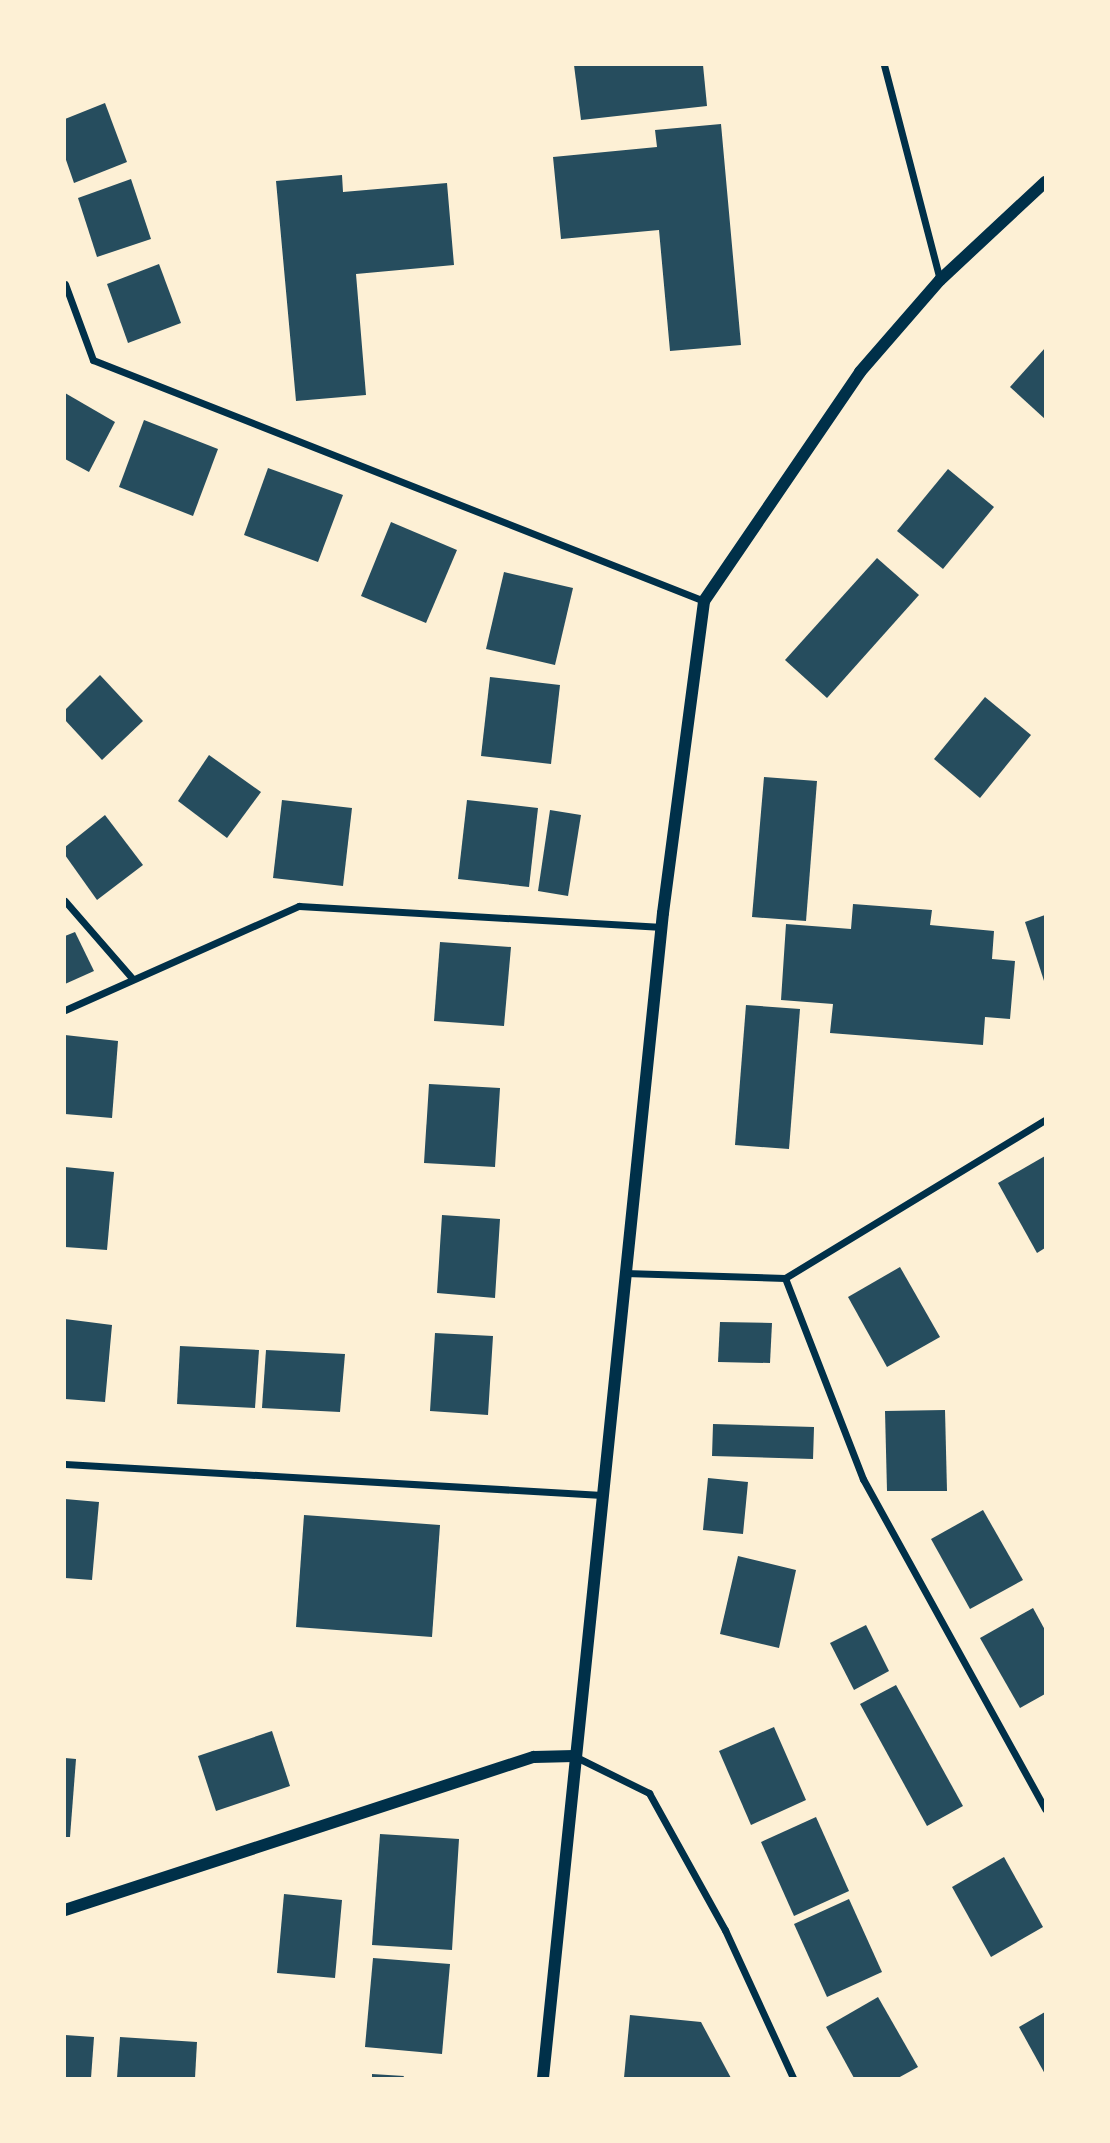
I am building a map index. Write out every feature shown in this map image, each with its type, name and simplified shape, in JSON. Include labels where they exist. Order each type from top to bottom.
[{"type":"street","points":[[884,65],[940,280]]},
{"type":"street","points":[[543,2078],[573,1756],[662,928],[704,601],[860,372],[940,280],[1045,182]]},
{"type":"street","points":[[65,284],[93,360],[704,601]]},
{"type":"street","points":[[65,901],[132,978]]},
{"type":"street","points":[[65,1010],[299,906],[662,928]]},
{"type":"street","points":[[625,1273],[785,1278],[1045,1120]]},
{"type":"street","points":[[785,1278],[863,1479],[1045,1809]]},
{"type":"street","points":[[65,1464],[602,1495]]},
{"type":"street","points":[[65,1910],[534,1757],[573,1756],[649,1793],[725,1930],[793,2078]]},
{"type":"building","points":[[574,65],[703,65],[707,106],[581,120]]},
{"type":"building","points":[[105,103],[127,162],[74,183],[65,157],[65,119]]},
{"type":"building","points":[[721,124],[741,345],[670,351],[659,230],[561,239],[553,157],[657,147],[655,130]]},
{"type":"building","points":[[342,175],[343,192],[447,183],[454,265],[356,274],[366,395],[296,401],[276,181]]},
{"type":"building","points":[[131,179],[151,239],[97,257],[78,198]]},
{"type":"building","points":[[159,264],[181,323],[128,343],[107,284]]},
{"type":"building","points":[[1045,348],[1045,419],[1010,387]]},
{"type":"building","points":[[65,393],[115,422],[89,472],[65,459]]},
{"type":"building","points":[[144,420],[218,449],[193,516],[119,487]]},
{"type":"building","points":[[268,468],[343,495],[318,562],[244,535]]},
{"type":"building","points":[[948,469],[994,507],[943,569],[897,531]]},
{"type":"building","points":[[391,522],[457,550],[426,623],[361,596]]},
{"type":"building","points":[[877,558],[919,595],[827,698],[785,660]]},
{"type":"building","points":[[504,572],[573,588],[555,665],[486,649]]},
{"type":"building","points":[[100,675],[143,721],[102,760],[65,720],[65,710]]},
{"type":"building","points":[[490,677],[560,685],[551,764],[481,756]]},
{"type":"building","points":[[985,697],[1031,735],[980,798],[934,759]]},
{"type":"building","points":[[209,755],[261,792],[227,838],[178,801]]},
{"type":"building","points":[[764,777],[817,781],[806,921],[752,917]]},
{"type":"building","points":[[282,800],[352,808],[343,886],[273,878]]},
{"type":"building","points":[[467,800],[538,808],[529,887],[458,879]]},
{"type":"building","points":[[550,810],[581,815],[568,896],[538,891]]},
{"type":"building","points":[[105,815],[143,865],[97,900],[65,855],[65,847]]},
{"type":"building","points":[[853,904],[932,910],[930,925],[994,931],[992,959],[1015,961],[1010,1019],[985,1017],[983,1045],[830,1033],[833,1004],[781,1000],[786,924],[851,929]]},
{"type":"building","points":[[1045,915],[1045,984],[1025,922]]},
{"type":"building","points":[[75,932],[94,971],[65,984],[65,936]]},
{"type":"building","points":[[440,942],[511,947],[504,1026],[434,1021]]},
{"type":"building","points":[[746,1005],[800,1009],[789,1149],[735,1145]]},
{"type":"building","points":[[65,1035],[118,1041],[112,1118],[65,1114]]},
{"type":"building","points":[[429,1084],[500,1088],[495,1167],[424,1163]]},
{"type":"building","points":[[1045,1156],[1045,1248],[1037,1253],[998,1183]]},
{"type":"building","points":[[65,1167],[114,1172],[107,1250],[65,1247]]},
{"type":"building","points":[[442,1215],[500,1219],[495,1298],[437,1293]]},
{"type":"building","points":[[900,1267],[940,1337],[887,1367],[848,1297]]},
{"type":"building","points":[[65,1319],[112,1325],[105,1402],[65,1399]]},
{"type":"building","points":[[720,1322],[772,1323],[770,1363],[718,1362]]},
{"type":"building","points":[[435,1333],[493,1336],[488,1415],[430,1411]]},
{"type":"building","points":[[180,1346],[259,1350],[255,1408],[177,1404]]},
{"type":"building","points":[[266,1350],[345,1354],[340,1412],[262,1408]]},
{"type":"building","points":[[945,1410],[947,1491],[887,1491],[885,1411]]},
{"type":"building","points":[[713,1424],[814,1427],[813,1459],[712,1456]]},
{"type":"building","points":[[708,1478],[748,1482],[743,1534],[703,1530]]},
{"type":"building","points":[[65,1499],[99,1502],[92,1580],[65,1578]]},
{"type":"building","points":[[983,1510],[1023,1580],[970,1609],[931,1539]]},
{"type":"building","points":[[304,1515],[440,1525],[432,1637],[296,1627]]},
{"type":"building","points":[[738,1556],[796,1570],[779,1648],[720,1634]]},
{"type":"building","points":[[1033,1608],[1045,1630],[1045,1694],[1020,1708],[980,1638]]},
{"type":"building","points":[[866,1625],[889,1671],[854,1690],[830,1643]]},
{"type":"building","points":[[896,1685],[963,1806],[927,1826],[860,1704]]},
{"type":"building","points":[[774,1727],[806,1800],[751,1825],[719,1751]]},
{"type":"building","points":[[272,1731],[290,1786],[216,1811],[198,1756]]},
{"type":"building","points":[[65,1758],[76,1759],[70,1837],[65,1837]]},
{"type":"building","points":[[816,1817],[849,1891],[794,1916],[761,1842]]},
{"type":"building","points":[[380,1834],[459,1839],[452,1950],[372,1945]]},
{"type":"building","points":[[1004,1857],[1043,1927],[991,1957],[952,1887]]},
{"type":"building","points":[[284,1894],[342,1900],[335,1978],[277,1973]]},
{"type":"building","points":[[849,1899],[882,1972],[827,1997],[794,1924]]},
{"type":"building","points":[[373,1958],[450,1964],[442,2054],[365,2047]]},
{"type":"building","points":[[878,1997],[918,2067],[898,2078],[854,2078],[826,2027]]},
{"type":"building","points":[[1045,2012],[1045,2074],[1019,2027]]},
{"type":"building","points":[[630,2015],[701,2022],[731,2078],[624,2078]]},
{"type":"building","points":[[65,2035],[94,2037],[91,2078],[65,2078]]},
{"type":"building","points":[[120,2037],[197,2042],[195,2078],[117,2078]]},
{"type":"building","points":[[372,2074],[404,2076],[372,2078]]}]
